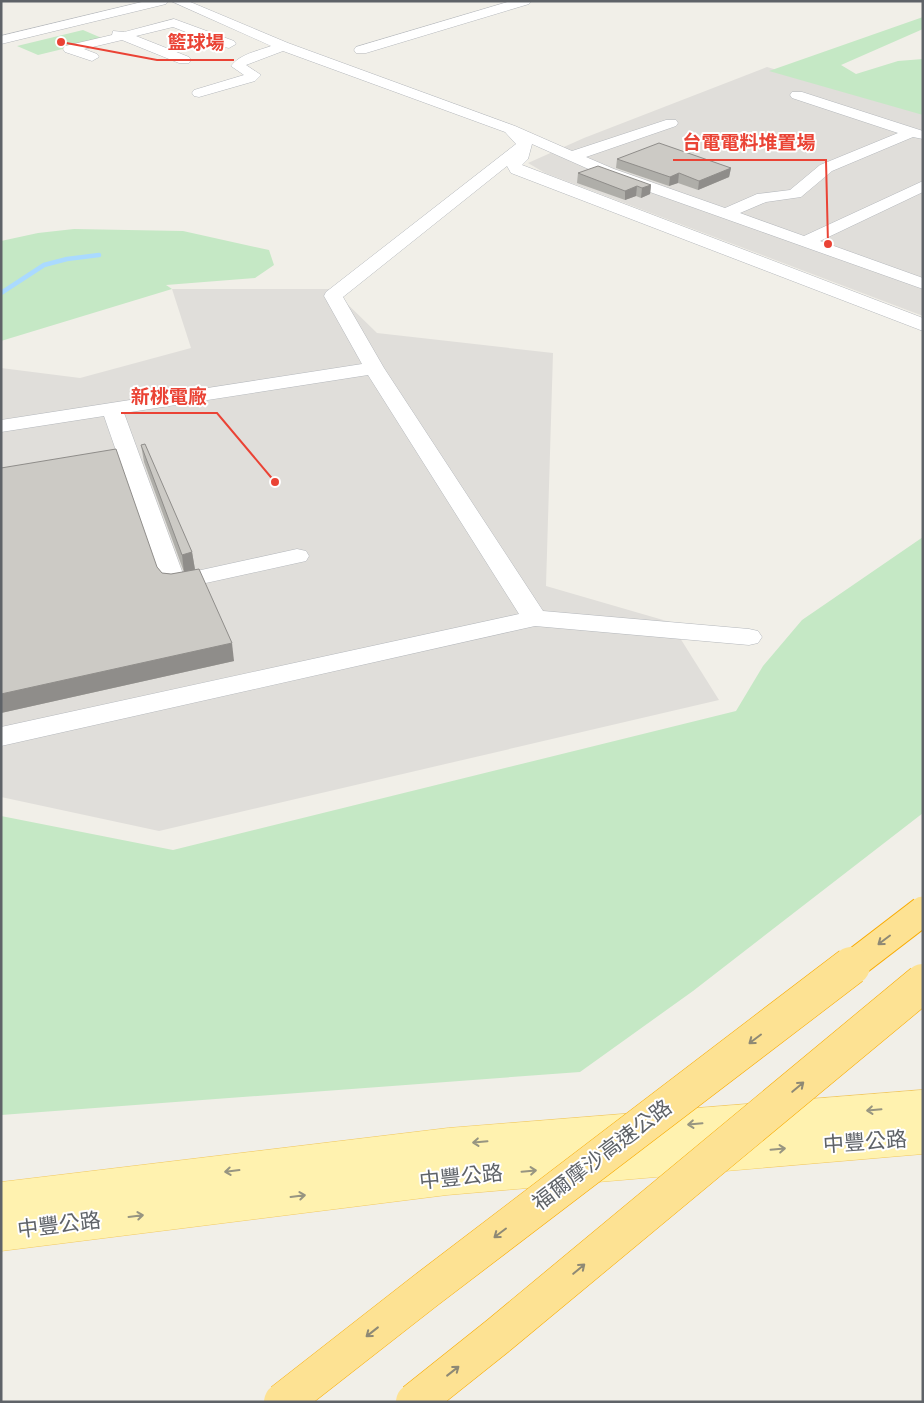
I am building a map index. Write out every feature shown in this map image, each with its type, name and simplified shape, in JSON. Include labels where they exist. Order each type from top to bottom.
[{"type":"highway","name":"福爾摩沙高速公路","points":[[283,1402],[425,1291],[923,911]]},
{"type":"highway","points":[[415,1402],[499,1335],[923,983]]},
{"type":"main road","name":"中豐公路","points":[[1,1233],[67,1208],[448,1145],[923,1106]]},
{"type":"main road","name":"中豐公路","points":[[1,1200],[67,1208],[923,1138]]},
{"type":"street","points":[[1,40],[162,1]]},
{"type":"street","points":[[177,1],[283,46],[510,129],[608,172],[923,284]]},
{"type":"street","points":[[360,50],[525,1]]},
{"type":"street","points":[[84,20],[184,60]]},
{"type":"street","points":[[92,57],[70,49],[174,23],[229,44]]},
{"type":"street","points":[[199,93],[250,78],[254,75],[238,66],[243,61],[283,46]]},
{"type":"street","points":[[797,95],[918,134]]},
{"type":"street","points":[[572,156],[671,123]]},
{"type":"street","points":[[510,129],[525,144]]},
{"type":"street","points":[[725,214],[763,196],[795,194],[826,168],[918,134]]},
{"type":"street","points":[[525,144],[520,159],[514,164],[517,170],[923,325]]},
{"type":"street","points":[[525,144],[333,296],[374,368],[534,618]]},
{"type":"street","points":[[805,242],[923,186]]},
{"type":"street","points":[[898,275],[914,266]]},
{"type":"street","points":[[1,426],[374,368]]},
{"type":"street","points":[[112,408],[174,583],[297,556]]},
{"type":"street","points":[[1,737],[534,618],[749,637]]},
{"type":"shaded area","points":[[767,67],[923,113],[923,316],[545,173],[528,163],[584,138]]},
{"type":"shaded area","points":[[172,289],[332,289],[377,333],[553,353],[546,586],[670,622],[719,700],[159,831],[1,797],[1,368],[80,378],[191,348]]},
{"type":"green space","points":[[923,17],[923,29],[841,65],[856,74],[898,61],[923,59],[923,115],[769,71]]},
{"type":"green space","points":[[83,30],[104,39],[38,55],[17,46]]},
{"type":"green space","points":[[74,229],[183,231],[269,250],[274,265],[255,278],[166,285],[172,289],[1,341],[1,241],[38,233]]},
{"type":"green space","points":[[923,537],[923,813],[693,991],[580,1072],[1,1115],[1,816],[173,850],[736,711],[763,666],[802,620]]},
{"type":"building","points":[[659,143],[731,168],[699,181],[679,173],[670,177],[617,159]]},
{"type":"building","points":[[598,166],[651,185],[642,188],[637,186],[625,191],[578,173]]},
{"type":"building","points":[[145,444],[192,552],[182,555],[141,445]]},
{"type":"building","points":[[116,449],[157,567],[162,573],[171,574],[199,569],[232,643],[1,694],[1,468]]},
{"type":"waterway","points":[[1,293],[44,265],[67,259],[99,255]]},
{"type":"place","name":"籃球場","points":[[61,42]]},
{"type":"place","name":"台電電料堆置場","points":[[828,244]]},
{"type":"place","name":"新桃電廠","points":[[275,482]]}]
